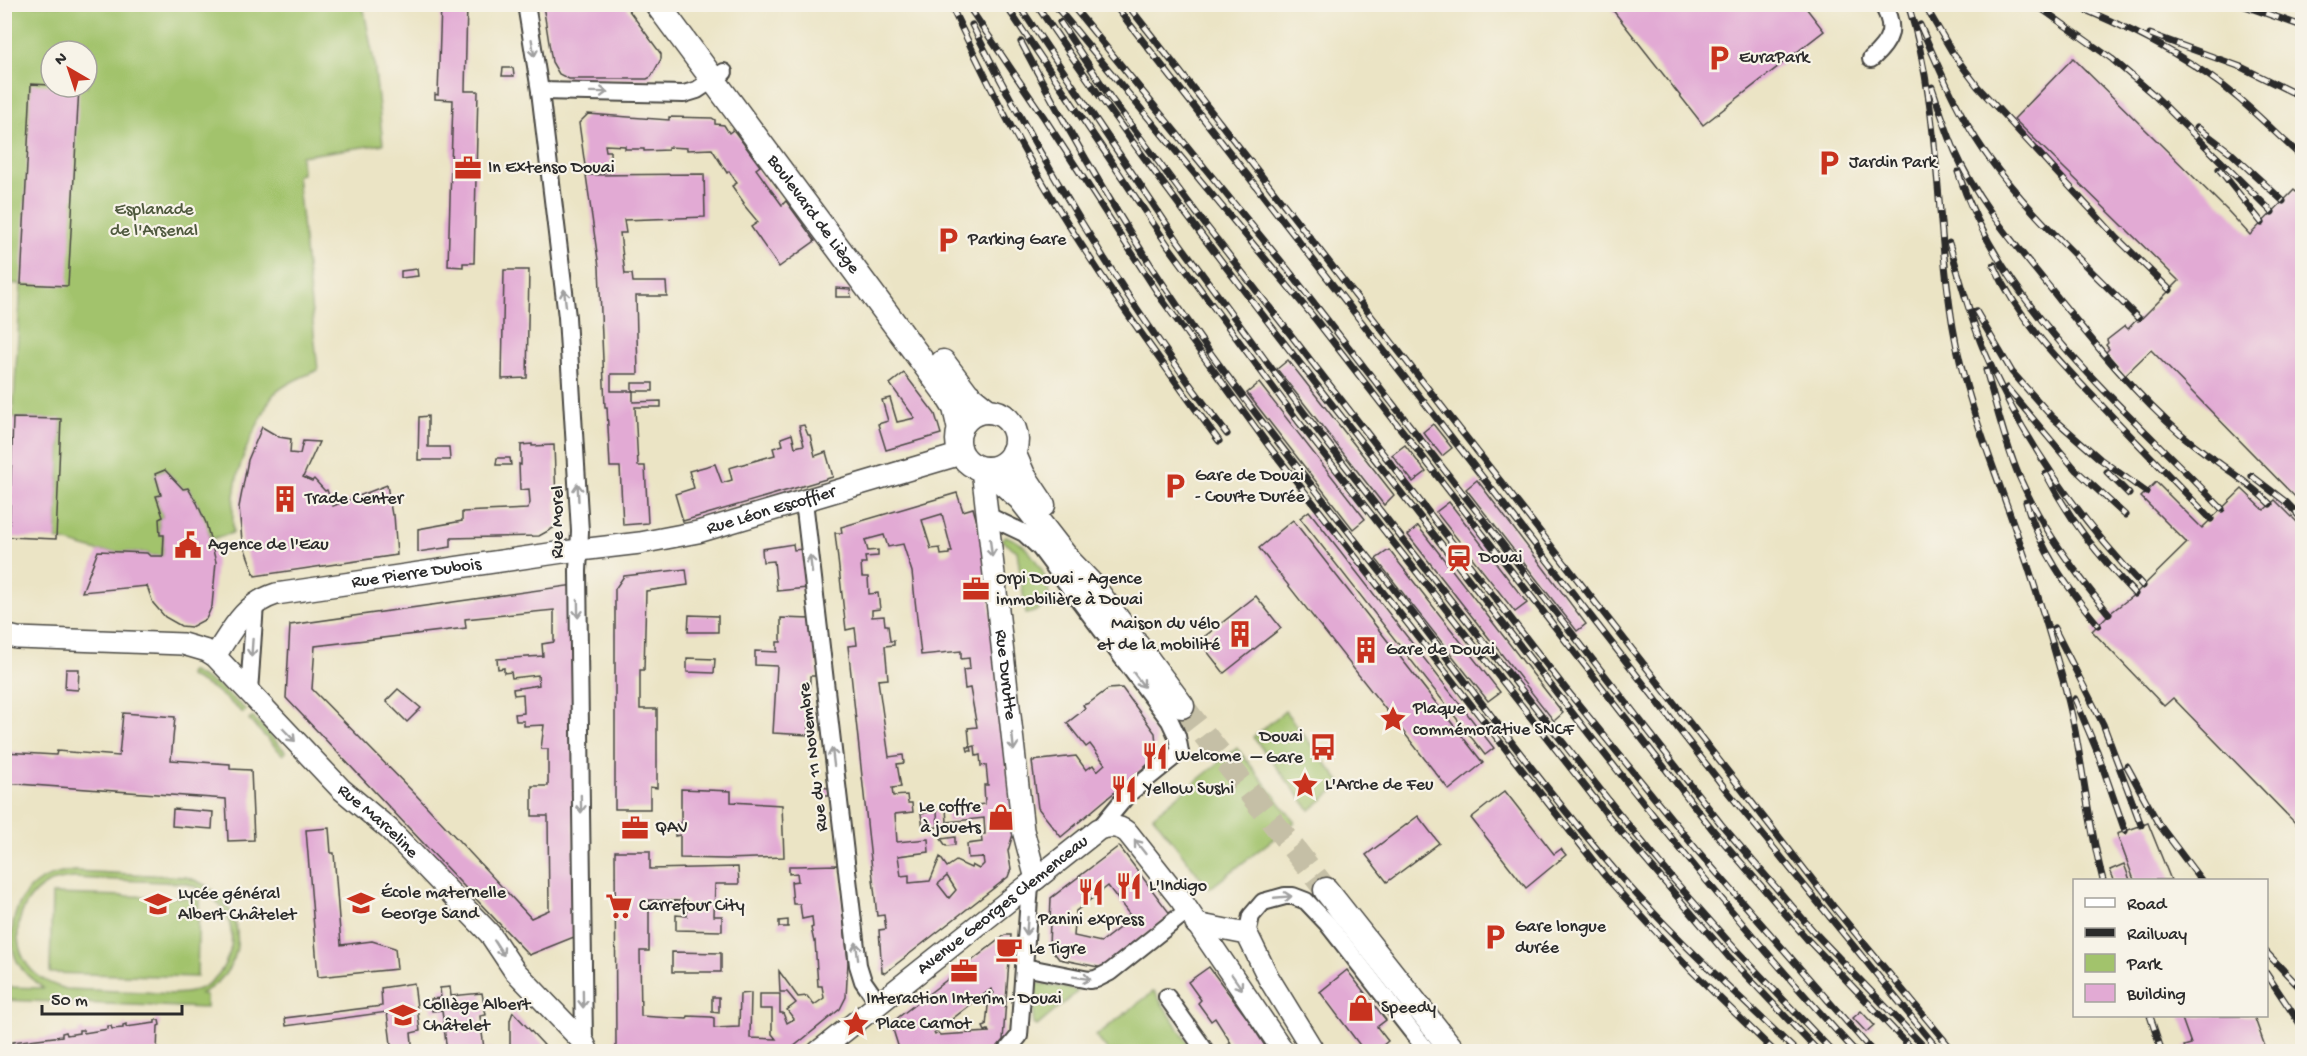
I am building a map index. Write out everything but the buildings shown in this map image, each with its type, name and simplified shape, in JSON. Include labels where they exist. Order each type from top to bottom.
[{"type":"main road","name":"Boulevard de Liège","points":[[657,4],[719,76],[963,389],[988,411]]},
{"type":"main road","name":"Boulevard de Liège","points":[[674,4],[719,76],[945,392],[955,408],[961,442]]},
{"type":"main road","points":[[985,469],[1003,465],[1013,452],[1016,440],[1012,425],[1001,414],[988,411],[972,415],[963,423],[961,442],[968,462],[985,469],[1015,492],[1091,584],[1182,706]]},
{"type":"main road","points":[[1013,452],[1028,483],[1060,528],[1091,584]]},
{"type":"main road","points":[[1326,890],[1454,1052]]},
{"type":"street","name":"Rue Morel","points":[[526,4],[540,91],[567,317],[580,531],[578,550],[586,1047]]},
{"type":"street","points":[[1871,59],[1884,46],[1891,30],[1888,15],[1882,4]]},
{"type":"street","points":[[540,91],[684,94],[697,90],[719,76]]},
{"type":"street","name":"Rue Léon Escoffier","points":[[578,550],[640,543],[698,532],[804,501],[961,442]]},
{"type":"street","name":"Rue Durutte","points":[[985,469],[988,516],[1023,830],[1033,882],[1019,1036],[1006,1052]]},
{"type":"street","name":"Rue du 11 Novembre","points":[[804,501],[858,964],[863,981],[879,1004]]},
{"type":"street","name":"Avenue Georges Clemenceau","points":[[818,1052],[1100,828],[1125,797],[1180,752],[1177,736],[1170,721],[1040,548],[1024,533],[988,516]]},
{"type":"street","name":"Rue Pierre Dubois","points":[[215,656],[243,613],[255,604],[276,594],[578,550]]},
{"type":"street","points":[[249,692],[255,604]]},
{"type":"street","points":[[4,635],[17,638],[183,644],[207,651],[215,656]]},
{"type":"street","name":"Rue Marceline","points":[[215,656],[336,783],[389,829],[482,926],[517,973],[586,1047]]},
{"type":"street","points":[[1100,828],[1110,826],[1128,833],[1192,917],[1284,1052]]},
{"type":"street","points":[[1314,1052],[1263,969],[1247,934],[1251,916],[1263,902],[1285,896],[1293,896],[1306,902],[1327,923],[1428,1052]]},
{"type":"street","points":[[1192,917],[1247,934]]},
{"type":"street","points":[[1024,967],[1096,979],[1192,917]]},
{"type":"street","points":[[1167,997],[1206,1052]]},
{"type":"green space","name":"Esplanade de l'Arsenal","points":[[5,5],[363,5],[374,62],[383,144],[301,156],[302,174],[297,175],[318,370],[284,386],[268,402],[247,447],[238,474],[233,502],[233,533],[211,539],[197,503],[188,488],[183,489],[165,470],[155,474],[161,495],[156,496],[163,517],[159,519],[160,535],[164,535],[163,556],[98,551],[56,539],[61,420],[13,418],[21,284],[5,283]]},
{"type":"green space","points":[[1006,536],[1023,545],[1043,573],[1049,594],[1046,603],[1039,610],[1026,614],[1017,551],[1001,540]]},
{"type":"green space","points":[[190,671],[218,686],[246,710],[243,713],[215,690],[189,676]]},
{"type":"green space","points":[[1285,711],[1342,784],[1310,810],[1253,737]]},
{"type":"green space","points":[[253,717],[286,752],[283,755],[249,720]]},
{"type":"green space","points":[[1237,748],[1295,822],[1209,889],[1153,816]]},
{"type":"green space","points":[[75,871],[186,877],[206,886],[221,898],[232,914],[237,931],[237,949],[231,966],[218,981],[200,994],[206,995],[206,1008],[5,1000],[5,987],[43,988],[22,969],[13,950],[13,927],[19,905],[37,883],[52,876]],"holes":[[[74,878],[185,883],[213,898],[227,917],[232,935],[225,964],[212,981],[204,987],[194,991],[169,994],[66,989],[51,984],[37,975],[27,965],[21,953],[18,940],[21,914],[27,902],[47,884]]]},
{"type":"green space","points":[[52,894],[199,898],[197,977],[50,973]]},
{"type":"green space","points":[[1036,983],[1077,992],[1037,1026],[1033,1024]]},
{"type":"green space","points":[[1154,991],[1193,1051],[1108,1051],[1096,1036]]},
{"type":"tunnel","points":[[1182,706],[1326,890]]},
{"type":"railway","points":[[950,4],[1014,132],[1046,188],[1142,335],[1219,441]]},
{"type":"railway","points":[[967,4],[1163,301],[1268,445],[1605,876],[1691,970],[1775,1052]]},
{"type":"railway","points":[[1005,4],[1169,247],[1298,421],[1613,822],[1728,956],[1819,1052]]},
{"type":"railway","points":[[1018,4],[1178,241],[1305,414],[1672,878],[1736,950],[1833,1052]]},
{"type":"railway","points":[[1036,4],[1133,142],[1234,278],[1643,803],[1747,929],[1856,1052]]},
{"type":"railway","points":[[1054,4],[1316,320],[1713,830],[1807,939],[1915,1052]]},
{"type":"railway","points":[[1071,4],[1289,271],[1721,824],[1815,933],[1929,1052]]},
{"type":"railway","points":[[1114,4],[1723,786],[1940,1052]]},
{"type":"railway","points":[[1127,4],[1833,906],[1954,1052]]},
{"type":"railway","points":[[1908,4],[1919,43],[1932,124],[1947,287],[1958,352],[1978,424],[2032,577],[2069,702],[2103,879]]},
{"type":"railway","points":[[1924,4],[1954,55],[1978,87],[2118,239],[2170,290]]},
{"type":"railway","points":[[2035,4],[2112,59],[2154,95],[2272,212]]},
{"type":"railway","points":[[2070,4],[2094,13]]},
{"type":"railway","points":[[2239,4],[2302,26]]},
{"type":"railway","points":[[2088,11],[2147,38],[2204,72],[2238,98],[2302,157]]},
{"type":"railway","points":[[1060,22],[1110,97],[1204,223],[1561,683],[1696,849],[1873,1052]]},
{"type":"railway","points":[[972,25],[1028,131],[1090,236],[1156,337],[1227,434]]},
{"type":"railway","points":[[1920,25],[1965,121],[2001,174],[2038,217],[2138,318]]},
{"type":"railway","points":[[2150,34],[2241,67],[2302,97]]},
{"type":"railway","points":[[1021,42],[1063,120],[1131,234],[1179,308],[1251,407],[1590,841],[1662,921],[1797,1052]]},
{"type":"railway","points":[[1932,87],[1955,151],[1977,192],[2004,230],[2076,320],[2118,371],[2164,419],[2270,504]]},
{"type":"railway","points":[[2197,127],[2230,152],[2283,201]]},
{"type":"railway","points":[[2219,169],[2262,223]]},
{"type":"railway","points":[[1958,172],[1978,222],[2004,268],[2035,312],[2107,393],[2222,509]]},
{"type":"railway","points":[[1949,243],[1978,335],[2014,413],[2052,474],[2074,504],[2143,586]]},
{"type":"railway","points":[[1994,265],[2028,323],[2056,357],[2211,519]]},
{"type":"railway","points":[[1976,311],[2012,372],[2052,417],[2100,459],[2146,492]]},
{"type":"railway","points":[[1986,370],[2009,450],[2037,513],[2059,548],[2109,614]]},
{"type":"railway","points":[[2007,388],[2076,470],[2125,515]]},
{"type":"railway","points":[[2107,472],[2129,494]]},
{"type":"railway","points":[[2046,474],[2065,508],[2086,537],[2135,594]]},
{"type":"railway","points":[[2252,476],[2286,502],[2302,519]]},
{"type":"railway","points":[[2026,502],[2047,552],[2098,625]]},
{"type":"railway","points":[[2054,628],[2103,724],[2141,825]]},
{"type":"railway","points":[[2075,699],[2097,751],[2125,831]]},
{"type":"railway","points":[[2127,766],[2158,823],[2200,879]]},
{"type":"railway","points":[[2268,954],[2302,990]]},
{"type":"railway","points":[[2268,976],[2302,1027]]},
{"type":"railway","points":[[2150,1017],[2162,1052]]},
{"type":"place","name":"EuraPark","points":[[1719,58]]},
{"type":"place","name":"Jardin Park","points":[[1829,163]]},
{"type":"place","name":"In Extenso Douai","points":[[468,168]]},
{"type":"place","name":"Parking Gare","points":[[948,240]]},
{"type":"place","name":"Gare de Douai - Courte Durée","points":[[1175,486]]},
{"type":"place","name":"Trade Center","points":[[285,499]]},
{"type":"place","name":"Agence de l'Eau","points":[[188,545]]},
{"type":"place","name":"Douai","points":[[1459,558]]},
{"type":"place","name":"Orpi Douai - Agence immobilière à Douai","points":[[976,589]]},
{"type":"place","name":"Maison du vélo et de la mobilité","points":[[1240,634]]},
{"type":"place","name":"Gare de Douai","points":[[1366,650]]},
{"type":"place","name":"Plaque commémorative SNCF","points":[[1393,719]]},
{"type":"place","name":"Douai – Gare","points":[[1323,747]]},
{"type":"place","name":"Welcome","points":[[1155,756]]},
{"type":"place","name":"L'Arche de Feu","points":[[1305,785]]},
{"type":"place","name":"Yellow Sushi","points":[[1124,789]]},
{"type":"place","name":"Le coffre à jouets","points":[[1001,817]]},
{"type":"place","name":"QAV","points":[[635,828]]},
{"type":"place","name":"L'Indigo","points":[[1129,886]]},
{"type":"place","name":"Panini express","points":[[1091,892]]},
{"type":"place","name":"École maternelle George Sand","points":[[361,903]]},
{"type":"place","name":"Lycée général Albert Châtelet","points":[[158,904]]},
{"type":"place","name":"Carrefour City","points":[[619,906]]},
{"type":"place","name":"Gare longue durée","points":[[1495,937]]},
{"type":"place","name":"Le Tigre","points":[[1009,949]]},
{"type":"place","name":"Interaction Interim - Douai","points":[[964,971]]},
{"type":"place","name":"Speedy","points":[[1361,1008]]},
{"type":"place","name":"Collège Albert Châtelet","points":[[403,1015]]},
{"type":"place","name":"Place Carnot","points":[[856,1024]]}]
